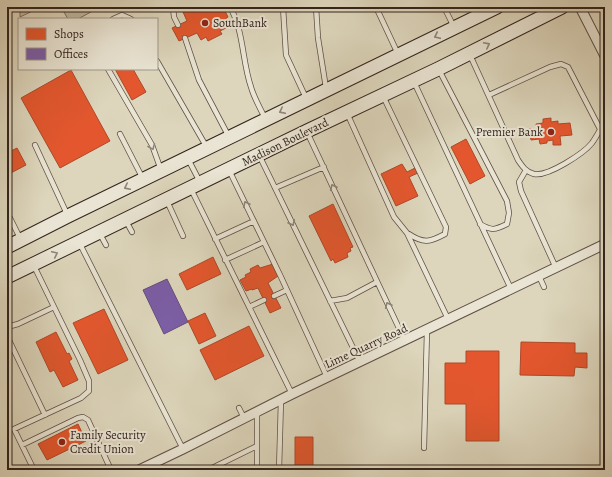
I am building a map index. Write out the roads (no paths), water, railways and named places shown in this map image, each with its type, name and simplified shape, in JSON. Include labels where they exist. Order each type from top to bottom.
[{"type":"main road","points":[[7,248],[143,179],[497,7]]},
{"type":"main road","name":"Madison Boulevard","points":[[7,277],[307,131],[470,54],[562,7]]},
{"type":"street","points":[[580,7],[605,56]]},
{"type":"street","name":"Lime Quarry Road","points":[[139,470],[448,319],[556,268],[604,248]]},
{"type":"lane","points":[[173,7],[174,17],[178,25]]},
{"type":"lane","points":[[230,7],[239,30],[251,87],[265,120]]},
{"type":"lane","points":[[283,7],[286,55],[307,99]]},
{"type":"lane","points":[[316,7],[318,38],[327,90]]},
{"type":"lane","points":[[376,7],[398,54]]},
{"type":"lane","points":[[444,7],[454,28]]},
{"type":"lane","points":[[115,18],[122,15],[129,18]]},
{"type":"lane","points":[[185,38],[199,80],[230,137]]},
{"type":"lane","points":[[470,54],[518,160],[526,170],[534,174],[543,174],[575,158],[593,142],[605,121]]},
{"type":"lane","points":[[158,63],[207,148]]},
{"type":"lane","points":[[489,95],[550,67],[561,64],[568,67],[600,129]]},
{"type":"lane","points":[[438,69],[507,201],[507,224],[498,229],[488,229],[480,224]]},
{"type":"lane","points":[[109,70],[152,145],[161,171]]},
{"type":"lane","points":[[414,81],[511,290]]},
{"type":"lane","points":[[347,113],[394,217],[408,233],[418,240],[432,241],[445,234],[446,227],[383,96]]},
{"type":"lane","points":[[307,131],[405,341]]},
{"type":"lane","points":[[120,134],[143,179]]},
{"type":"lane","points":[[35,145],[68,216]]},
{"type":"lane","points":[[259,155],[360,362]]},
{"type":"lane","points":[[187,158],[195,185],[215,239],[292,394]]},
{"type":"lane","points":[[275,188],[324,167]]},
{"type":"lane","points":[[229,169],[328,378]]},
{"type":"lane","points":[[526,170],[520,182],[521,191],[556,268]]},
{"type":"lane","points":[[166,200],[183,236]]},
{"type":"lane","points":[[10,218],[21,240]]},
{"type":"lane","points":[[126,219],[132,232]]},
{"type":"lane","points":[[215,239],[254,221]]},
{"type":"lane","points":[[100,232],[106,245]]},
{"type":"lane","points":[[408,233],[448,319]]},
{"type":"lane","points":[[79,242],[182,449]]},
{"type":"lane","points":[[225,260],[264,242]]},
{"type":"lane","points":[[33,264],[89,381],[88,391],[81,398],[14,429],[34,470]]},
{"type":"lane","points":[[539,276],[544,287]]},
{"type":"lane","points":[[330,301],[347,298],[377,282]]},
{"type":"lane","points":[[274,296],[287,290]]},
{"type":"lane","points":[[249,307],[264,300]]},
{"type":"lane","points":[[7,327],[18,324],[54,307]]},
{"type":"lane","points":[[424,448],[427,330]]},
{"type":"lane","points":[[7,336],[45,415]]},
{"type":"lane","points":[[279,470],[281,400]]},
{"type":"lane","points":[[239,408],[244,418]]},
{"type":"lane","points":[[257,412],[257,470]]},
{"type":"lane","points":[[22,445],[83,417],[88,420],[111,470]]},
{"type":"lane","points":[[208,470],[257,446]]},
{"type":"place","name":"SouthBank","points":[[205,23]]},
{"type":"place","name":"Premier Bank","points":[[551,132]]},
{"type":"place","name":"Family Security Credit Union","points":[[62,442]]}]
